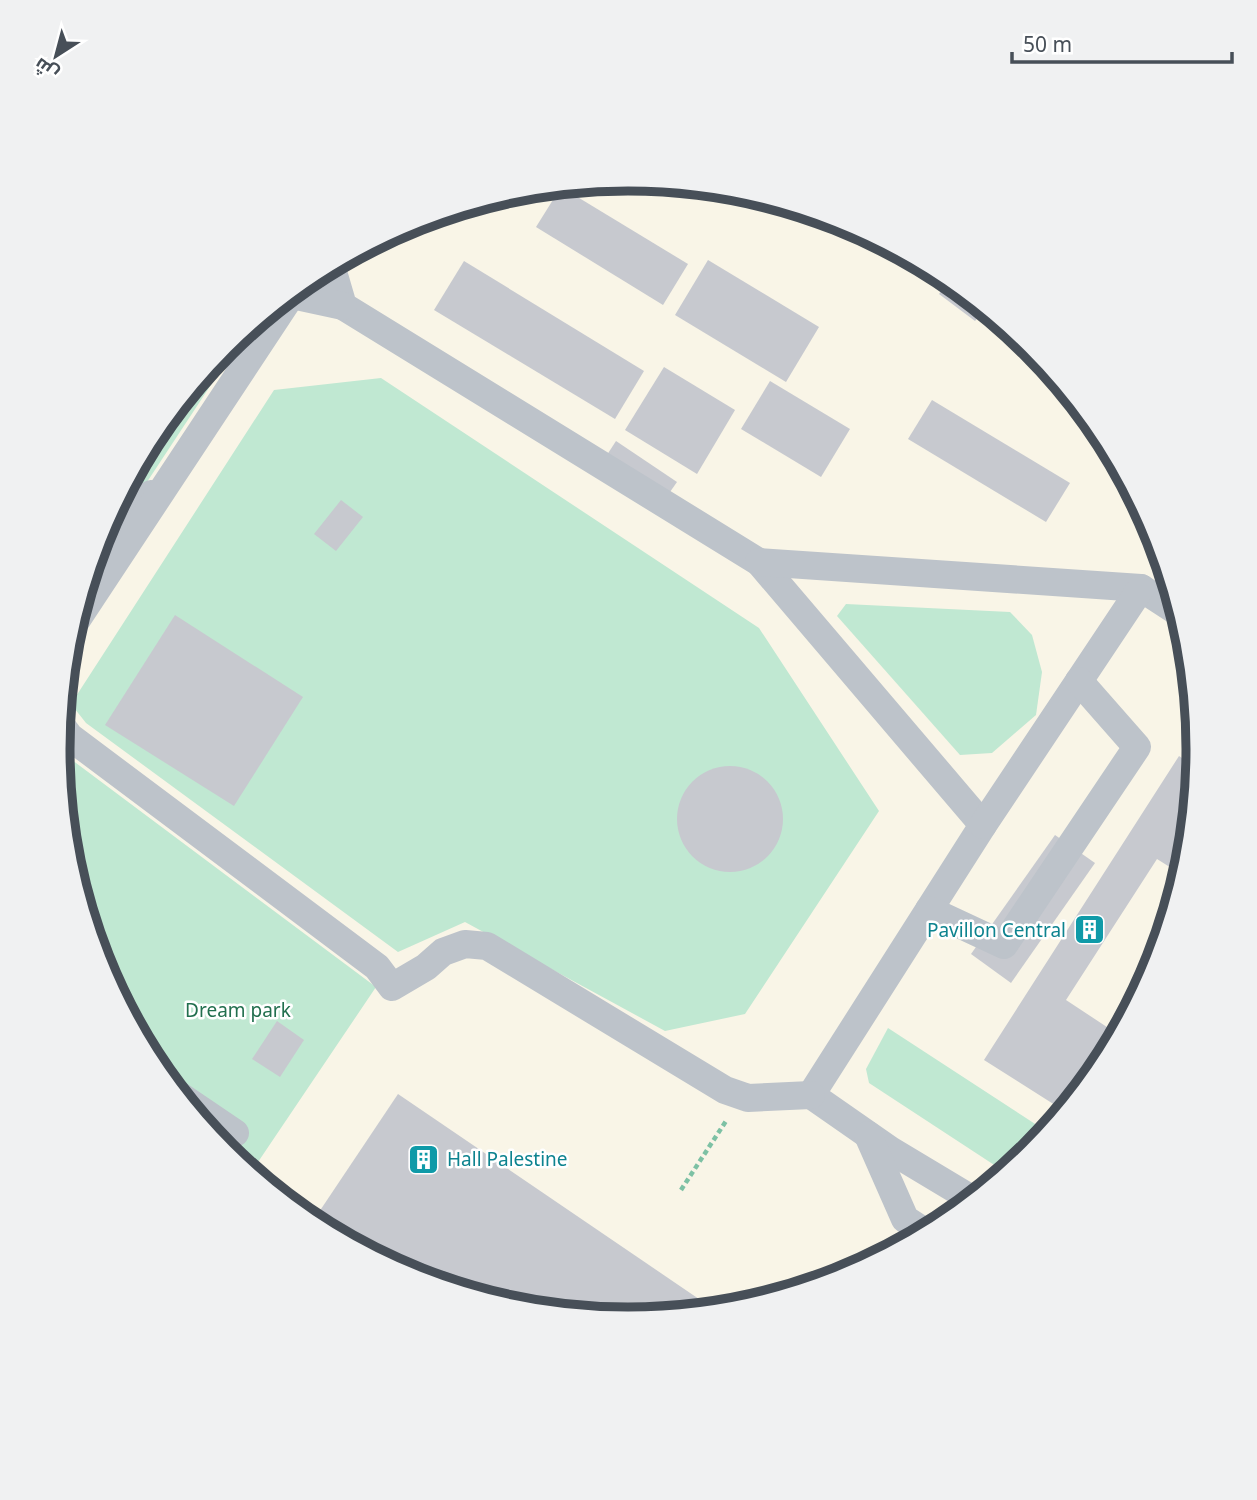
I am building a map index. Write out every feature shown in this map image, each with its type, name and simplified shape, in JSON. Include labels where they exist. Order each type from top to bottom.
[{"type":"lane","points":[[334,276],[343,306]]},
{"type":"lane","points":[[305,295],[343,306],[759,562],[982,825]]},
{"type":"lane","points":[[91,597],[278,315]]},
{"type":"lane","points":[[123,515],[167,482]]},
{"type":"lane","points":[[759,562],[1141,588],[1168,606]]},
{"type":"lane","points":[[811,1096],[982,825],[1141,588]]},
{"type":"lane","points":[[929,910],[1004,945],[1137,747],[1079,681]]},
{"type":"lane","points":[[70,737],[377,967],[392,987],[426,967],[443,953],[465,944],[487,946],[725,1090],[748,1098],[811,1096],[965,1195]]},
{"type":"lane","points":[[204,1112],[236,1133]]},
{"type":"lane","points":[[868,1135],[905,1219],[918,1228]]},
{"type":"path","points":[[681,1190],[731,1114]]},
{"type":"shaded area","points":[[628,191],[701,196],[737,202],[808,221],[876,249],[908,266],[997,330],[1072,410],[1112,471],[1129,503],[1157,570],[1168,605],[1186,713],[1186,787],[1182,823],[1168,895],[1157,930],[1129,997],[1112,1029],[1072,1090],[1048,1118],[997,1170],[968,1193],[908,1234],[876,1251],[808,1279],[773,1289],[701,1304],[665,1307],[556,1304],[520,1298],[449,1279],[381,1251],[349,1234],[260,1170],[185,1090],[145,1029],[128,997],[100,930],[89,895],[71,787],[71,713],[75,677],[89,605],[100,570],[128,503],[145,471],[185,410],[209,382],[260,330],[289,307],[349,266],[381,249],[449,221],[484,211],[556,196],[592,193]]},
{"type":"green space","points":[[222,368],[117,528],[164,440],[185,410]]},
{"type":"green space","points":[[381,378],[759,628],[879,811],[745,1014],[665,1031],[465,922],[398,952],[86,723],[72,705],[274,390]]},
{"type":"green space","points":[[846,604],[1010,612],[1032,635],[1042,672],[1036,715],[992,753],[960,755],[837,616]]},
{"type":"green space","name":"Dream park","points":[[70,759],[376,987],[256,1166],[185,1090],[145,1029],[128,997],[100,930],[89,895],[75,823]]},
{"type":"green space","points":[[888,1028],[1040,1127],[999,1168],[869,1083],[866,1069]]},
{"type":"building","points":[[573,195],[688,264],[663,305],[536,227],[555,196]]},
{"type":"building","points":[[708,260],[819,327],[786,382],[675,315]]},
{"type":"building","points":[[464,261],[644,371],[615,419],[434,310]]},
{"type":"building","points":[[943,289],[979,316],[975,321],[939,294]]},
{"type":"building","points":[[664,367],[735,410],[697,474],[625,430]]},
{"type":"building","points":[[770,381],[850,429],[821,477],[741,429]]},
{"type":"building","points":[[932,400],[1070,483],[1046,522],[908,439]]},
{"type":"building","points":[[616,441],[677,482],[665,499],[605,458]]},
{"type":"building","points":[[341,500],[363,517],[336,551],[314,534]]},
{"type":"building","points":[[175,615],[303,697],[234,806],[105,725]]},
{"type":"building","name":"Pavillon Central","points":[[1179,756],[1187,761],[1186,787],[1174,869],[1157,859],[1066,1000],[1111,1030],[1093,1060],[1058,1107],[984,1060]]},
{"type":"building","points":[[730,766],[750,770],[767,782],[779,799],[783,819],[779,839],[767,856],[750,868],[730,872],[710,868],[693,856],[681,839],[677,819],[681,799],[693,782],[710,770]]},
{"type":"building","points":[[1055,835],[1095,863],[1011,983],[971,954]]},
{"type":"building","points":[[277,1021],[304,1040],[280,1077],[252,1059]]},
{"type":"building","name":"Hall Palestine","points":[[398,1094],[705,1303],[665,1307],[592,1307],[520,1298],[449,1279],[415,1266],[349,1234],[318,1214]]},
{"type":"place","name":"Pavillon Central","points":[[1089,930]]},
{"type":"place","name":"Hall Palestine","points":[[424,1159]]}]
